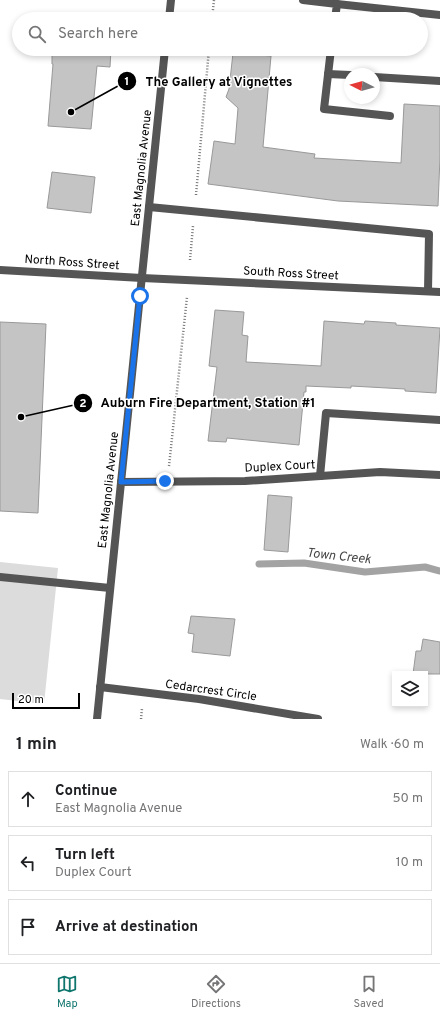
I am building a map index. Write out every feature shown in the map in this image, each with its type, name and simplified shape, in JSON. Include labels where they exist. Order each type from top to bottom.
[{"type":"street","points":[[170,12],[171,0]]},
{"type":"street","points":[[303,0],[412,12]]},
{"type":"street","points":[[336,12],[337,4]]},
{"type":"street","points":[[428,14],[440,15]]},
{"type":"street","name":"East Magnolia Avenue","points":[[97,719],[165,56]]},
{"type":"street","points":[[330,56],[324,109],[390,116]]},
{"type":"street","points":[[328,74],[344,75]]},
{"type":"street","points":[[380,77],[440,82]]},
{"type":"street","points":[[149,207],[429,234],[428,291]]},
{"type":"street","name":"North Ross Street","points":[[0,270],[142,278]]},
{"type":"street","name":"South Ross Street","points":[[142,278],[440,292]]},
{"type":"street","points":[[320,476],[326,413],[440,420]]},
{"type":"street","name":"Duplex Court","points":[[121,482],[245,480],[380,472],[440,475]]},
{"type":"street","points":[[0,577],[110,588]]},
{"type":"street","name":"Cedarcrest Circle","points":[[100,687],[199,699],[318,719]]},
{"type":"path","points":[[213,12],[214,0]]},
{"type":"path","points":[[190,260],[208,56]]},
{"type":"path","points":[[169,467],[186,297]]},
{"type":"path","points":[[141,719],[142,705]]},
{"type":"shaded area","points":[[0,562],[58,568],[44,704],[0,699]]},
{"type":"building","points":[[52,56],[111,56],[110,67],[97,66],[91,129],[48,126]]},
{"type":"building","points":[[233,56],[271,56],[263,147],[315,154],[314,158],[401,163],[404,104],[440,106],[438,206],[338,201],[208,184],[214,141],[235,144],[238,108],[226,97],[229,89]]},
{"type":"building","points":[[52,172],[95,177],[91,213],[47,208]]},
{"type":"building","points":[[215,310],[244,312],[242,335],[248,336],[246,362],[321,366],[324,321],[364,324],[365,321],[440,328],[436,393],[405,391],[405,389],[351,386],[351,388],[306,386],[306,392],[304,392],[299,445],[227,438],[226,442],[208,441],[217,367],[209,366]]},
{"type":"building","points":[[0,322],[46,324],[38,513],[0,511]]},
{"type":"building","points":[[268,495],[292,497],[288,552],[264,550]]},
{"type":"building","points":[[191,616],[235,619],[230,656],[192,652],[194,634],[188,633]]},
{"type":"building","points":[[423,639],[440,642],[440,674],[428,674],[428,671],[413,671],[416,651],[421,651]]},
{"type":"waterway","name":"Town Creek","points":[[259,564],[304,563],[365,572],[425,567],[440,571]]},
{"type":"place","name":"The Gallery at Vignettes","points":[[71,112]]},
{"type":"place","name":"Auburn Fire Department, Station #1","points":[[21,417]]},
{"type":"route","points":[[140,296],[121,482],[165,481]]}]
